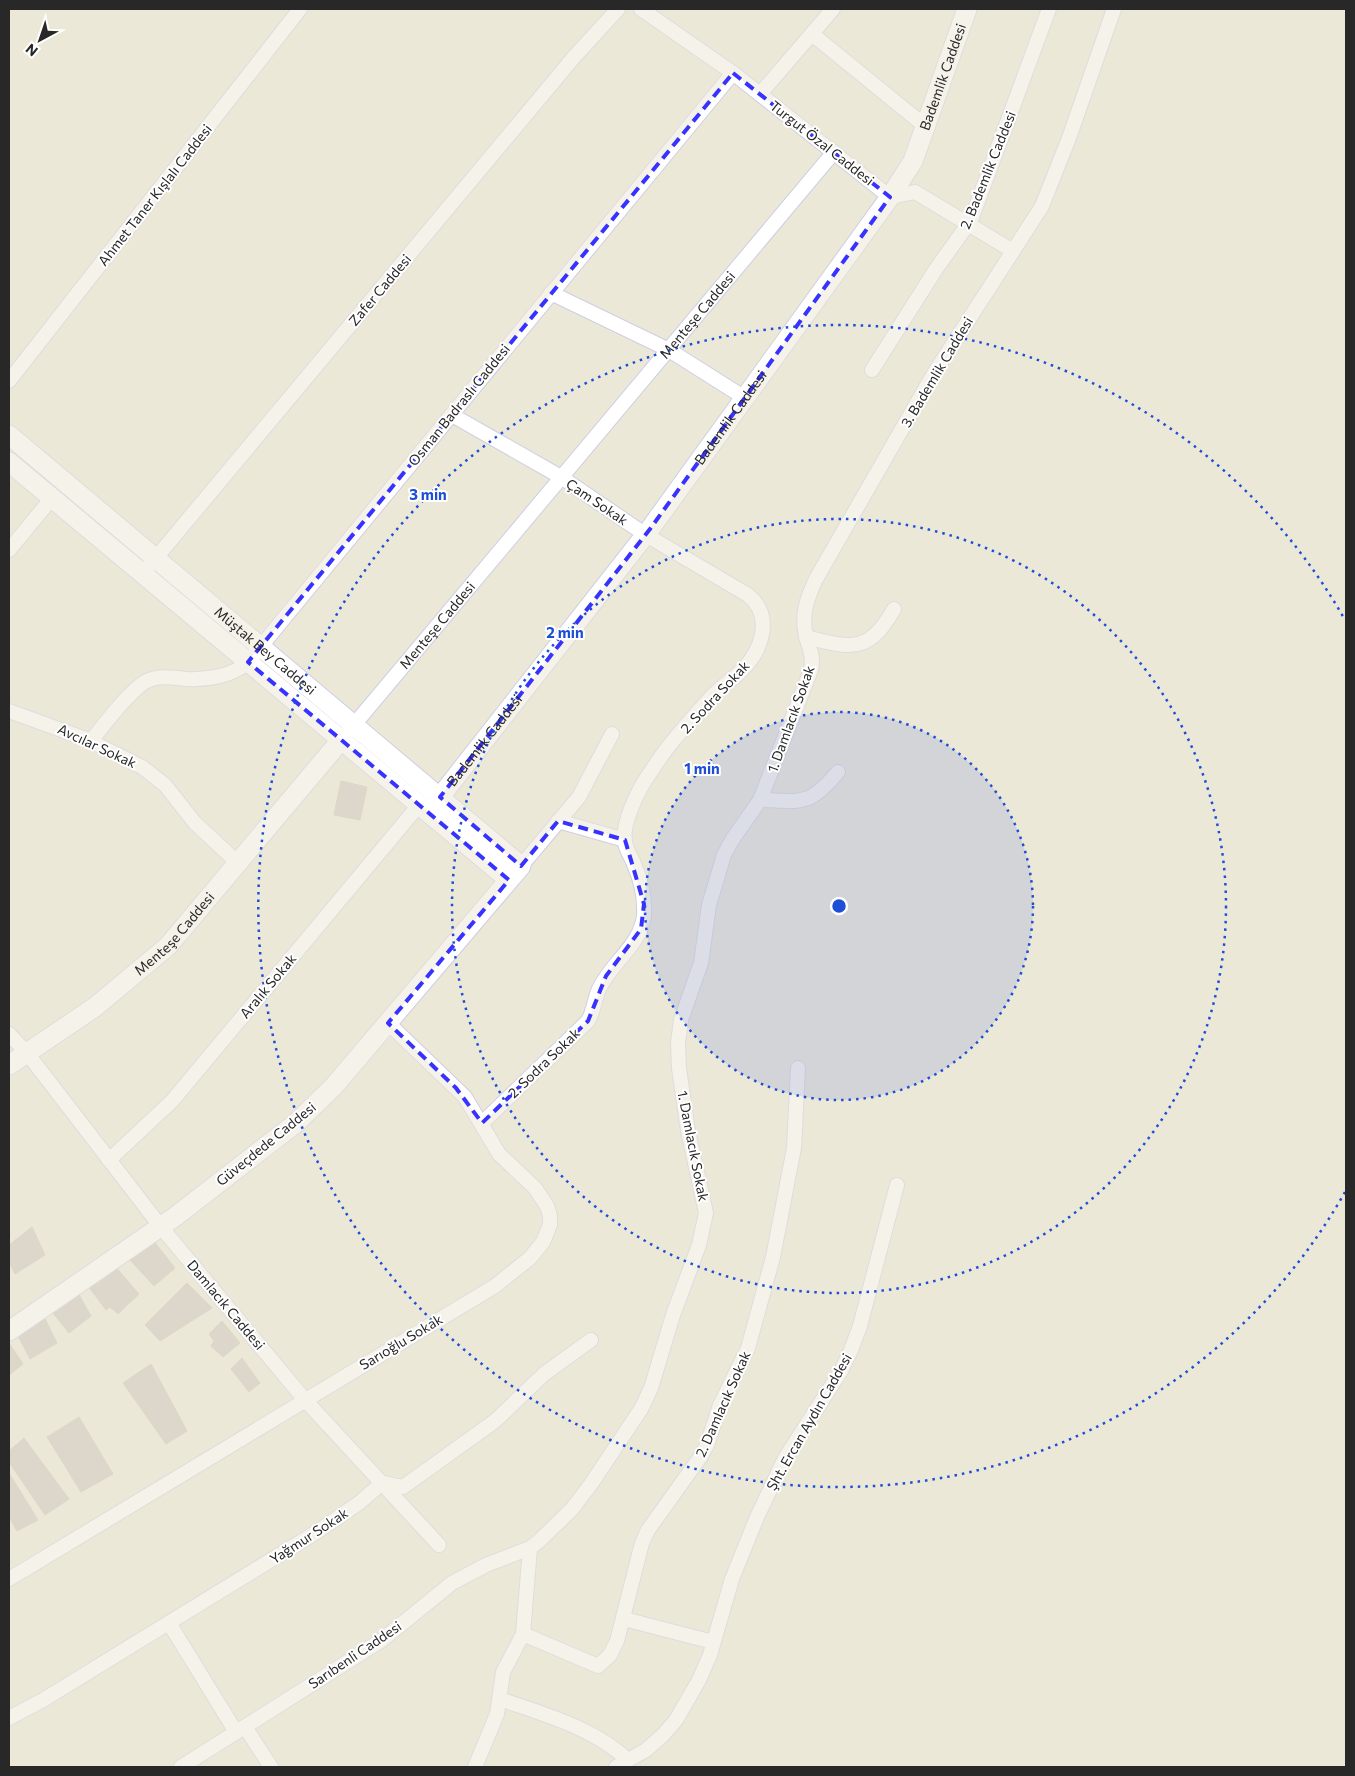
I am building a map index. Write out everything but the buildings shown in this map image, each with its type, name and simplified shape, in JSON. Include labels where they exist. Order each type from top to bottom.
[{"type":"street","name":"Ahmet Taner Kışlalı Caddesi","points":[[9,381],[300,9]]},
{"type":"street","name":"Zafer Caddesi","points":[[149,567],[574,57],[618,9]]},
{"type":"street","name":"Turgut Özal Caddesi","points":[[641,9],[733,73],[890,197]]},
{"type":"street","points":[[760,94],[833,9]]},
{"type":"street","name":"Bademlik Caddesi","points":[[440,797],[646,535],[890,197],[913,162],[967,9]]},
{"type":"street","name":"2. Bademlik Caddesi","points":[[872,370],[936,269],[969,224],[992,170],[1049,9]]},
{"type":"street","name":"3. Bademlik Caddesi","points":[[806,636],[805,608],[816,579],[933,375],[1047,196],[1114,9]]},
{"type":"street","points":[[812,34],[925,126]]},
{"type":"street","name":"Osman Badraslı Caddesi","points":[[91,741],[144,682],[160,677],[187,679],[223,675],[235,671],[248,662],[733,73]]},
{"type":"street","name":"Menteşe Caddesi","points":[[9,1065],[95,1007],[168,946],[834,152]]},
{"type":"street","points":[[890,197],[915,192],[1013,251]]},
{"type":"street","points":[[552,293],[669,350],[745,398]]},
{"type":"street","name":"Çam Sokak","points":[[452,415],[562,477],[646,535],[742,591]]},
{"type":"street","name":"Müştak Bey Caddesi","points":[[9,435],[248,662],[510,880]]},
{"type":"street","name":"Müştak Bey Caddesi","points":[[9,462],[52,498],[260,648],[521,866]]},
{"type":"street","points":[[9,550],[52,498]]},
{"type":"street","name":"2. Sodra Sokak","points":[[482,1123],[588,1021],[592,1014],[598,991],[606,976],[635,942],[641,929],[644,904],[637,873],[625,840],[634,805],[659,758],[716,692],[742,670],[756,653],[763,628],[761,612],[754,600],[742,591]]},
{"type":"street","points":[[806,636],[830,643],[862,644],[874,637],[894,609]]},
{"type":"street","name":"1. Damlacık Sokak","points":[[530,1548],[551,1531],[572,1509],[614,1452],[641,1410],[651,1388],[673,1315],[699,1245],[705,1223],[705,1202],[688,1131],[679,1068],[680,1028],[700,963],[709,905],[724,855],[732,840],[760,800],[811,670],[813,658],[806,636]]},
{"type":"street","name":"Avcılar Sokak","points":[[9,711],[91,741],[156,776],[172,792],[195,824],[238,863]]},
{"type":"street","points":[[521,866],[579,797],[612,734]]},
{"type":"street","points":[[760,800],[808,800],[824,789],[838,772]]},
{"type":"street","name":"Aralık Sokak","points":[[109,1160],[172,1101],[419,805]]},
{"type":"street","points":[[558,822],[625,840]]},
{"type":"street","name":"Güveçdede Caddesi","points":[[9,1331],[161,1227],[296,1123],[334,1086],[521,866]]},
{"type":"street","name":"Sarıoğlu Sokak","points":[[9,1579],[495,1286],[530,1258],[543,1242],[550,1225],[550,1216],[547,1206],[535,1188],[499,1154],[465,1097],[388,1023]]},
{"type":"street","name":"Damlacık Caddesi","points":[[9,1034],[27,1053],[161,1227],[304,1400],[439,1544]]},
{"type":"street","name":"2. Damlacık Sokak","points":[[523,1634],[598,1666],[610,1655],[624,1619],[642,1543],[648,1530],[701,1456],[720,1405],[748,1348],[772,1257],[786,1193],[794,1148],[798,1068]]},
{"type":"street","name":"Şht. Ercan Aydın Caddesi","points":[[622,1764],[652,1745],[676,1720],[700,1680],[714,1642],[732,1579],[756,1517],[785,1458],[840,1371],[851,1350],[860,1326],[897,1185]]},
{"type":"street","points":[[382,1483],[403,1487],[495,1421],[544,1374],[591,1340]]},
{"type":"street","name":"Yağmur Sokak","points":[[9,1718],[43,1700],[339,1518],[382,1483]]},
{"type":"street","points":[[475,1767],[495,1722],[503,1672],[523,1634],[530,1548]]},
{"type":"street","name":"Sarıbenli Caddesi","points":[[181,1767],[382,1640],[452,1583],[486,1564],[530,1548]]},
{"type":"street","points":[[624,1619],[714,1642]]},
{"type":"street","points":[[169,1623],[241,1730],[271,1767]]},
{"type":"street","points":[[500,1699],[591,1732],[614,1747],[622,1764]]},
{"type":"highlighted area","points":[[733,73],[890,197],[650,529],[440,797],[521,866],[558,821],[625,840],[644,904],[641,929],[606,976],[588,1021],[482,1123],[456,1088],[388,1023],[509,880],[248,662]]}]
